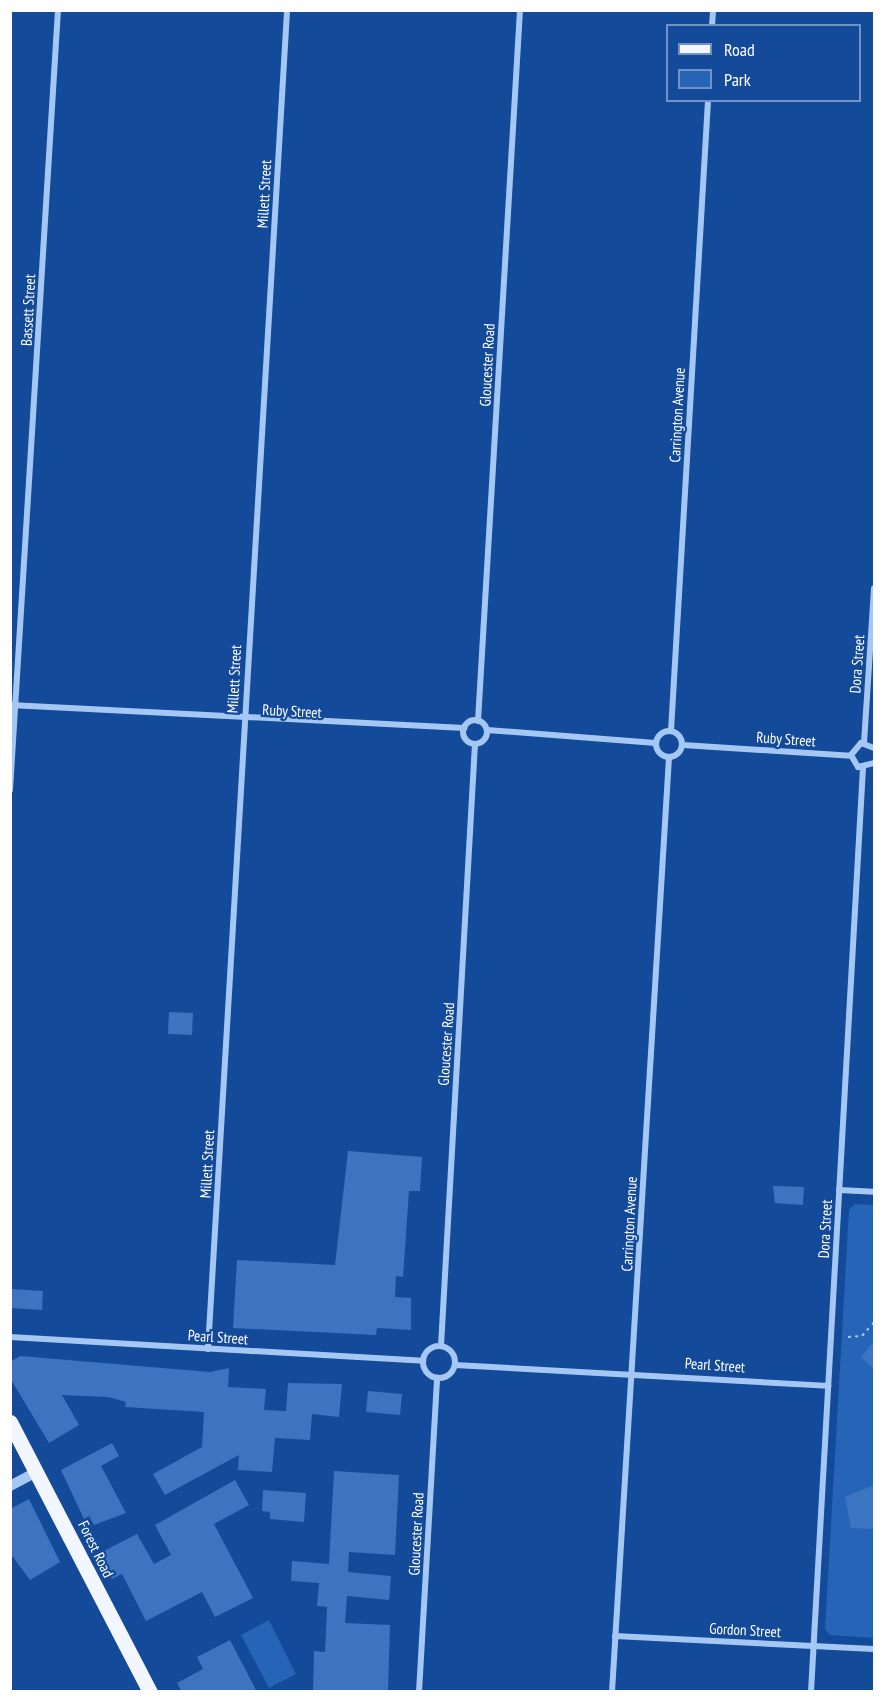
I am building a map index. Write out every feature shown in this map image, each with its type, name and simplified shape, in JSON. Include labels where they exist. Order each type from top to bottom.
[{"type":"main road","name":"Forest Road","points":[[10,1422],[38,1471],[150,1692]]},
{"type":"street","name":"Bassett Street","points":[[10,790],[13,705],[58,10]]},
{"type":"street","name":"Millett Street","points":[[208,1348],[287,10]]},
{"type":"street","name":"Gloucester Road","points":[[478,721],[520,10]]},
{"type":"street","name":"Carrington Avenue","points":[[671,730],[708,102]]},
{"type":"street","name":"Dora Street","points":[[864,743],[874,588]]},
{"type":"street","name":"Ruby Street","points":[[13,705],[244,721],[464,728]]},
{"type":"street","points":[[487,730],[475,744],[466,739],[464,728],[478,721],[487,730],[656,743],[669,758],[683,745],[671,730],[660,733],[656,743]]},
{"type":"street","points":[[874,748],[864,743],[851,756],[863,768],[874,763]]},
{"type":"street","name":"Gloucester Road","points":[[441,1346],[475,744]]},
{"type":"street","name":"Ruby Street","points":[[683,745],[851,756]]},
{"type":"street","name":"Carrington Avenue","points":[[612,1692],[669,758]]},
{"type":"street","name":"Dora Street","points":[[811,1692],[863,768]]},
{"type":"street","points":[[839,1190],[874,1192]]},
{"type":"street","name":"Pearl Street","points":[[10,1337],[423,1361]]},
{"type":"street","points":[[441,1346],[453,1354],[455,1365],[446,1376],[436,1378],[423,1361],[431,1348],[441,1346]]},
{"type":"street","name":"Pearl Street","points":[[455,1365],[632,1371],[828,1386]]},
{"type":"street","name":"Gloucester Road","points":[[419,1692],[436,1378]]},
{"type":"street","points":[[10,1486],[38,1471]]},
{"type":"street","name":"Gordon Street","points":[[615,1636],[874,1650]]},
{"type":"path","points":[[848,1337],[862,1336],[874,1322]]},
{"type":"green space","points":[[855,1204],[874,1205],[874,1638],[830,1635],[825,1629],[849,1210]]},
{"type":"green space","points":[[269,1620],[296,1674],[269,1688],[241,1635]]},
{"type":"building","points":[[169,1012],[193,1013],[192,1035],[168,1034]]},
{"type":"building","points":[[348,1151],[422,1157],[420,1191],[409,1191],[403,1277],[396,1276],[395,1297],[411,1298],[411,1330],[377,1328],[376,1335],[233,1328],[237,1260],[335,1265]]},
{"type":"building","points":[[773,1186],[804,1187],[803,1205],[775,1203]]},
{"type":"building","points":[[10,1289],[43,1291],[42,1310],[10,1308]]},
{"type":"building","points":[[874,1341],[874,1369],[861,1357]]},
{"type":"building","points":[[20,1356],[210,1372],[229,1368],[228,1387],[266,1389],[264,1410],[286,1411],[288,1383],[342,1384],[339,1417],[312,1414],[310,1440],[275,1438],[272,1472],[238,1470],[239,1455],[165,1495],[153,1474],[202,1447],[204,1412],[125,1407],[126,1402],[108,1397],[62,1395],[79,1425],[49,1443],[10,1378],[10,1362]]},
{"type":"building","points":[[368,1391],[402,1394],[400,1415],[366,1412]]},
{"type":"building","points":[[112,1443],[119,1456],[101,1466],[126,1513],[94,1525],[89,1516],[84,1519],[61,1470]]},
{"type":"building","points":[[334,1471],[399,1475],[395,1555],[349,1552],[348,1572],[391,1576],[389,1600],[347,1596],[345,1623],[390,1625],[388,1692],[313,1692],[314,1651],[325,1652],[327,1607],[317,1606],[319,1583],[291,1581],[292,1561],[329,1564]]},
{"type":"building","points":[[235,1480],[249,1505],[214,1524],[253,1598],[215,1617],[202,1592],[146,1621],[122,1574],[112,1579],[98,1554],[137,1534],[154,1564],[171,1555],[155,1525]]},
{"type":"building","points":[[873,1485],[874,1529],[851,1528],[845,1497]]},
{"type":"building","points":[[263,1490],[306,1493],[304,1522],[270,1519],[270,1512],[262,1511]]},
{"type":"building","points":[[29,1499],[60,1562],[30,1580],[10,1553],[10,1509]]},
{"type":"building","points":[[230,1640],[257,1692],[182,1692],[177,1683],[203,1669],[197,1657]]}]
